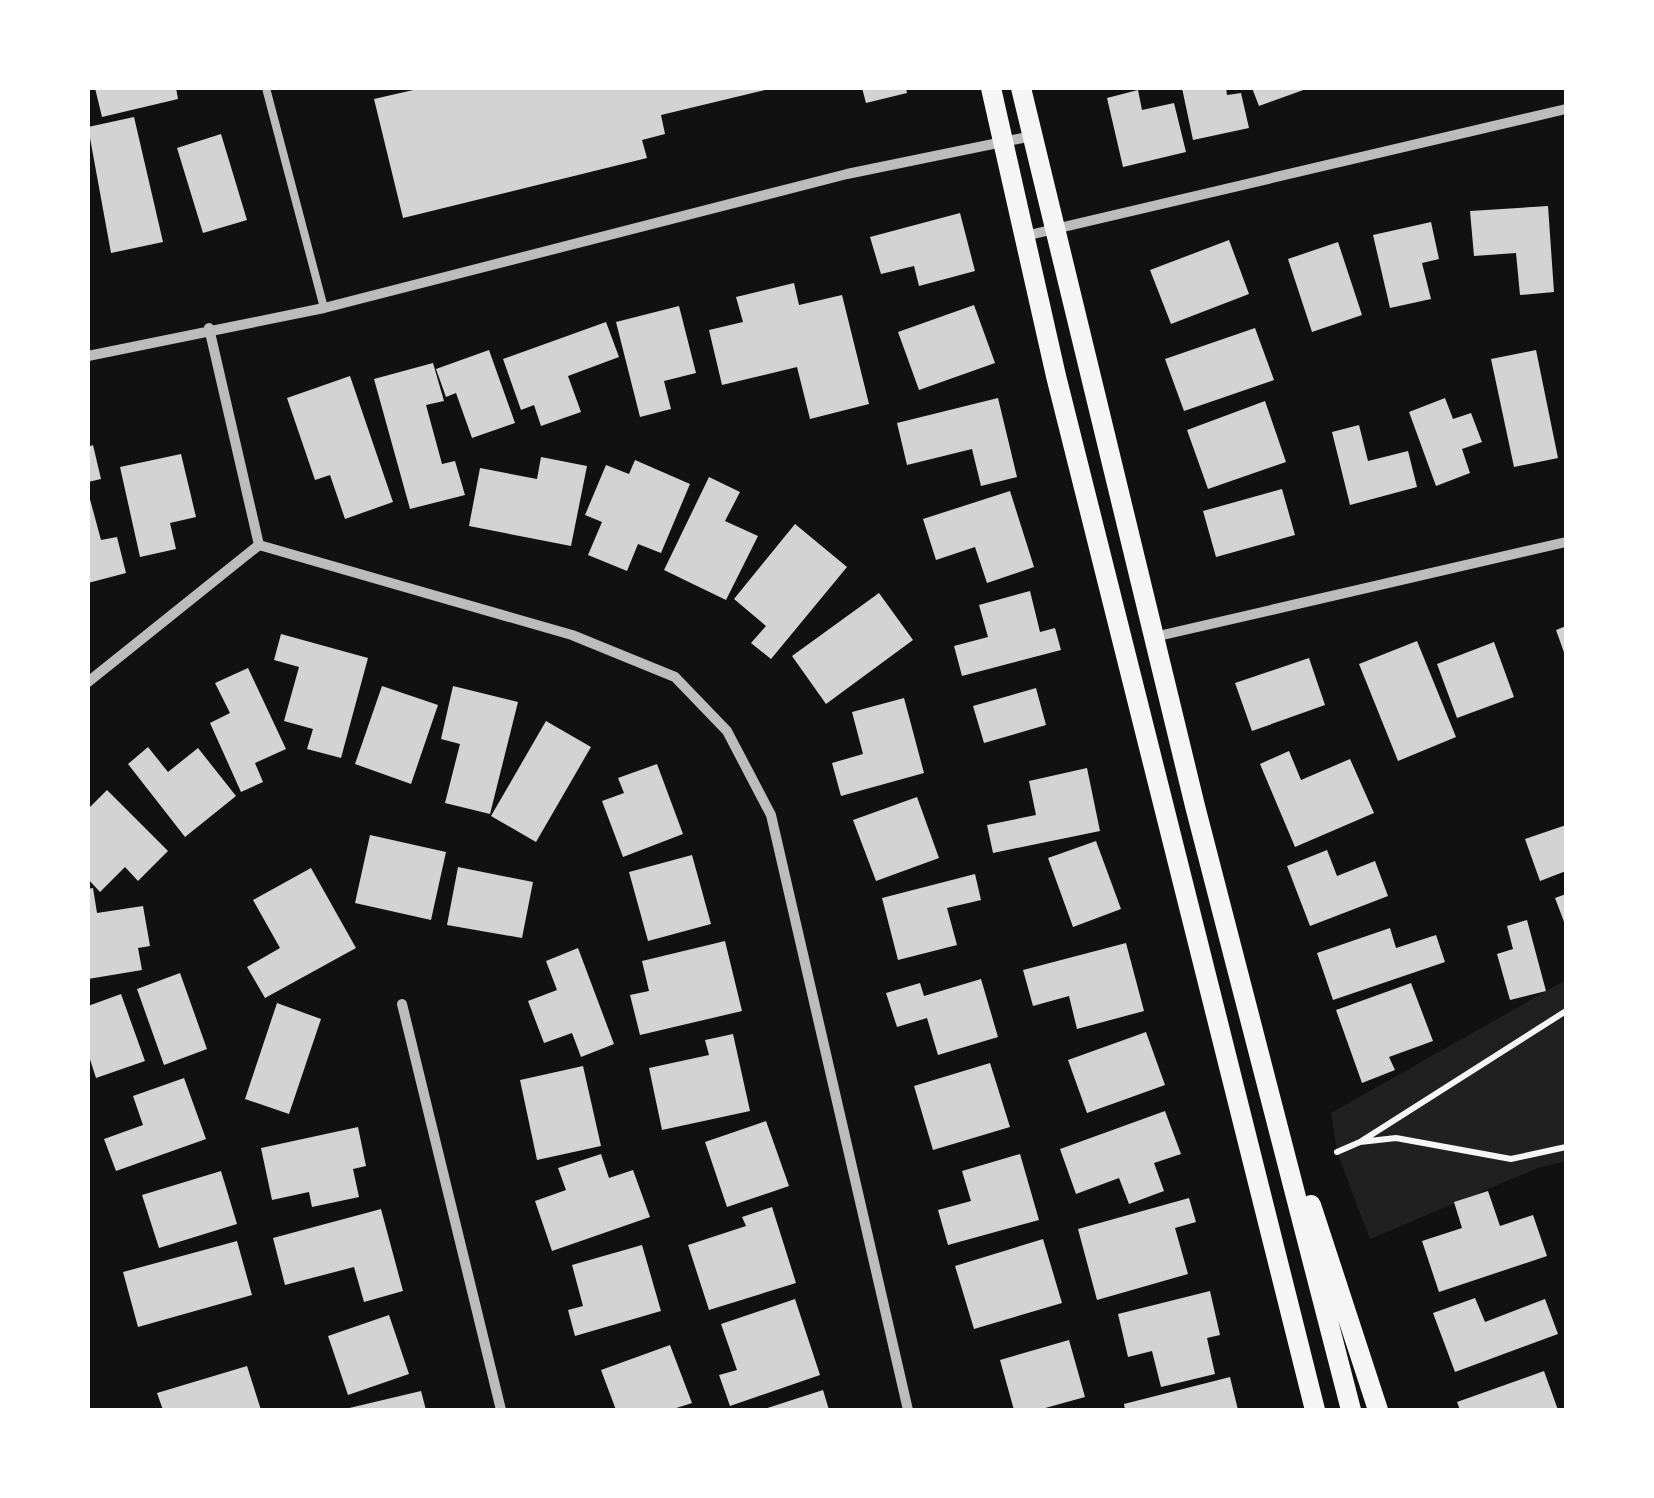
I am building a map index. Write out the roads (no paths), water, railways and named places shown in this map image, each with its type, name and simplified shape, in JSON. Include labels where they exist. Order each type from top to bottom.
[{"type":"main road","points":[[990,88],[1123,645],[1316,1410]]},
{"type":"main road","points":[[1021,88],[1154,637],[1351,1410]]},
{"type":"main road","points":[[1123,645],[1154,637]]},
{"type":"main road","points":[[1262,1062],[1378,1410]]},
{"type":"street","points":[[1025,236],[1566,109]]},
{"type":"street","points":[[88,354],[324,308],[847,174],[1032,136]]},
{"type":"street","points":[[209,328],[259,545]]},
{"type":"street","points":[[1154,637],[1566,542]]},
{"type":"street","points":[[88,682],[259,545]]},
{"type":"street","points":[[259,545],[572,635],[674,677],[727,732],[771,815],[908,1410]]},
{"type":"street","points":[[402,1004],[501,1410]]},
{"type":"lane","points":[[266,88],[324,308]]}]
